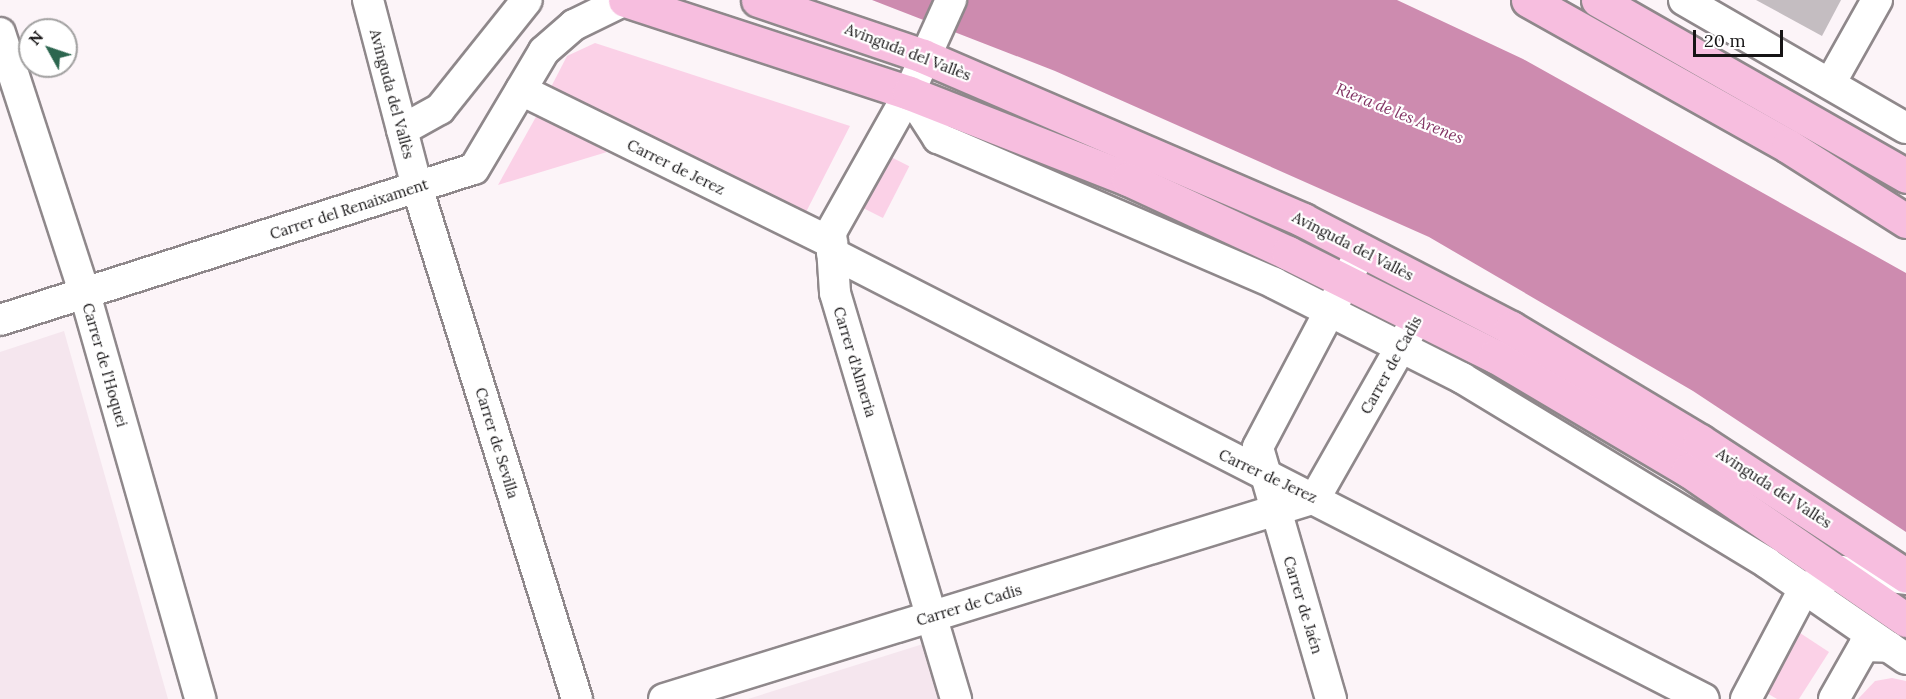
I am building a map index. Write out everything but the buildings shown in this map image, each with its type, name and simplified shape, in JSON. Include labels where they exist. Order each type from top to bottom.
[{"type":"main road","points":[[625,0],[909,93],[1128,179],[1346,282],[1543,384],[1688,470],[1840,571],[1906,620]]},
{"type":"main road","name":"Avinguda del Vallès","points":[[759,0],[928,48],[1362,250],[1433,287],[1700,441],[1906,578]]},
{"type":"main road","points":[[1528,0],[1867,195],[1906,221]]},
{"type":"main road","points":[[1598,0],[1906,176]]},
{"type":"street","name":"Avinguda del Vallès","points":[[368,0],[417,187]]},
{"type":"street","points":[[402,130],[440,109],[527,0]]},
{"type":"street","name":"Carrer del Renaixament","points":[[0,320],[474,169],[544,51],[573,25],[625,0]]},
{"type":"street","name":"Carrer d'Almeria","points":[[951,0],[909,93],[831,232],[835,293],[956,699]]},
{"type":"street","points":[[1684,0],[1831,82],[1906,128]]},
{"type":"street","points":[[1831,82],[1877,0]]},
{"type":"street","name":"Carrer de l'Hoquei","points":[[0,33],[85,294],[200,699]]},
{"type":"street","name":"Carrer de Jerez","points":[[521,90],[832,248],[1265,475],[1315,498],[1704,699]]},
{"type":"street","points":[[909,93],[938,138],[1332,312],[1402,348],[1575,445],[1804,589],[1897,653]]},
{"type":"street","name":"Carrer de Sevilla","points":[[417,187],[577,699]]},
{"type":"street","points":[[1867,195],[1906,206]]},
{"type":"street","points":[[1274,511],[1258,447],[1332,312],[1362,250]]},
{"type":"street","name":"Carrer de Cadis","points":[[664,699],[1315,498],[1402,348],[1433,287]]},
{"type":"street","points":[[1543,384],[1575,445]]},
{"type":"street","name":"Carrer de Jaén","points":[[1274,511],[1331,699]]},
{"type":"street","points":[[1746,699],[1804,589],[1840,571],[1906,578]]},
{"type":"street","points":[[1834,699],[1864,646],[1897,653]]},
{"type":"shaded area","points":[[595,43],[850,126],[804,216],[551,87],[567,56]]},
{"type":"shaded area","points":[[537,115],[607,152],[498,185]]},
{"type":"shaded area","points":[[887,155],[909,166],[883,218],[861,207]]},
{"type":"shaded area","points":[[64,331],[168,699],[0,699],[0,352]]},
{"type":"shaded area","points":[[1797,631],[1829,652],[1799,699],[1777,699],[1765,692]]},
{"type":"shaded area","points":[[923,644],[939,699],[748,699]]},
{"type":"shaded area","points":[[1892,678],[1906,681],[1906,699],[1858,699],[1875,681]]},
{"type":"water","name":"Riera de les Arenes","points":[[872,0],[1397,0],[1523,59],[1906,273],[1906,532],[1693,391],[1429,237],[1055,71]]}]
